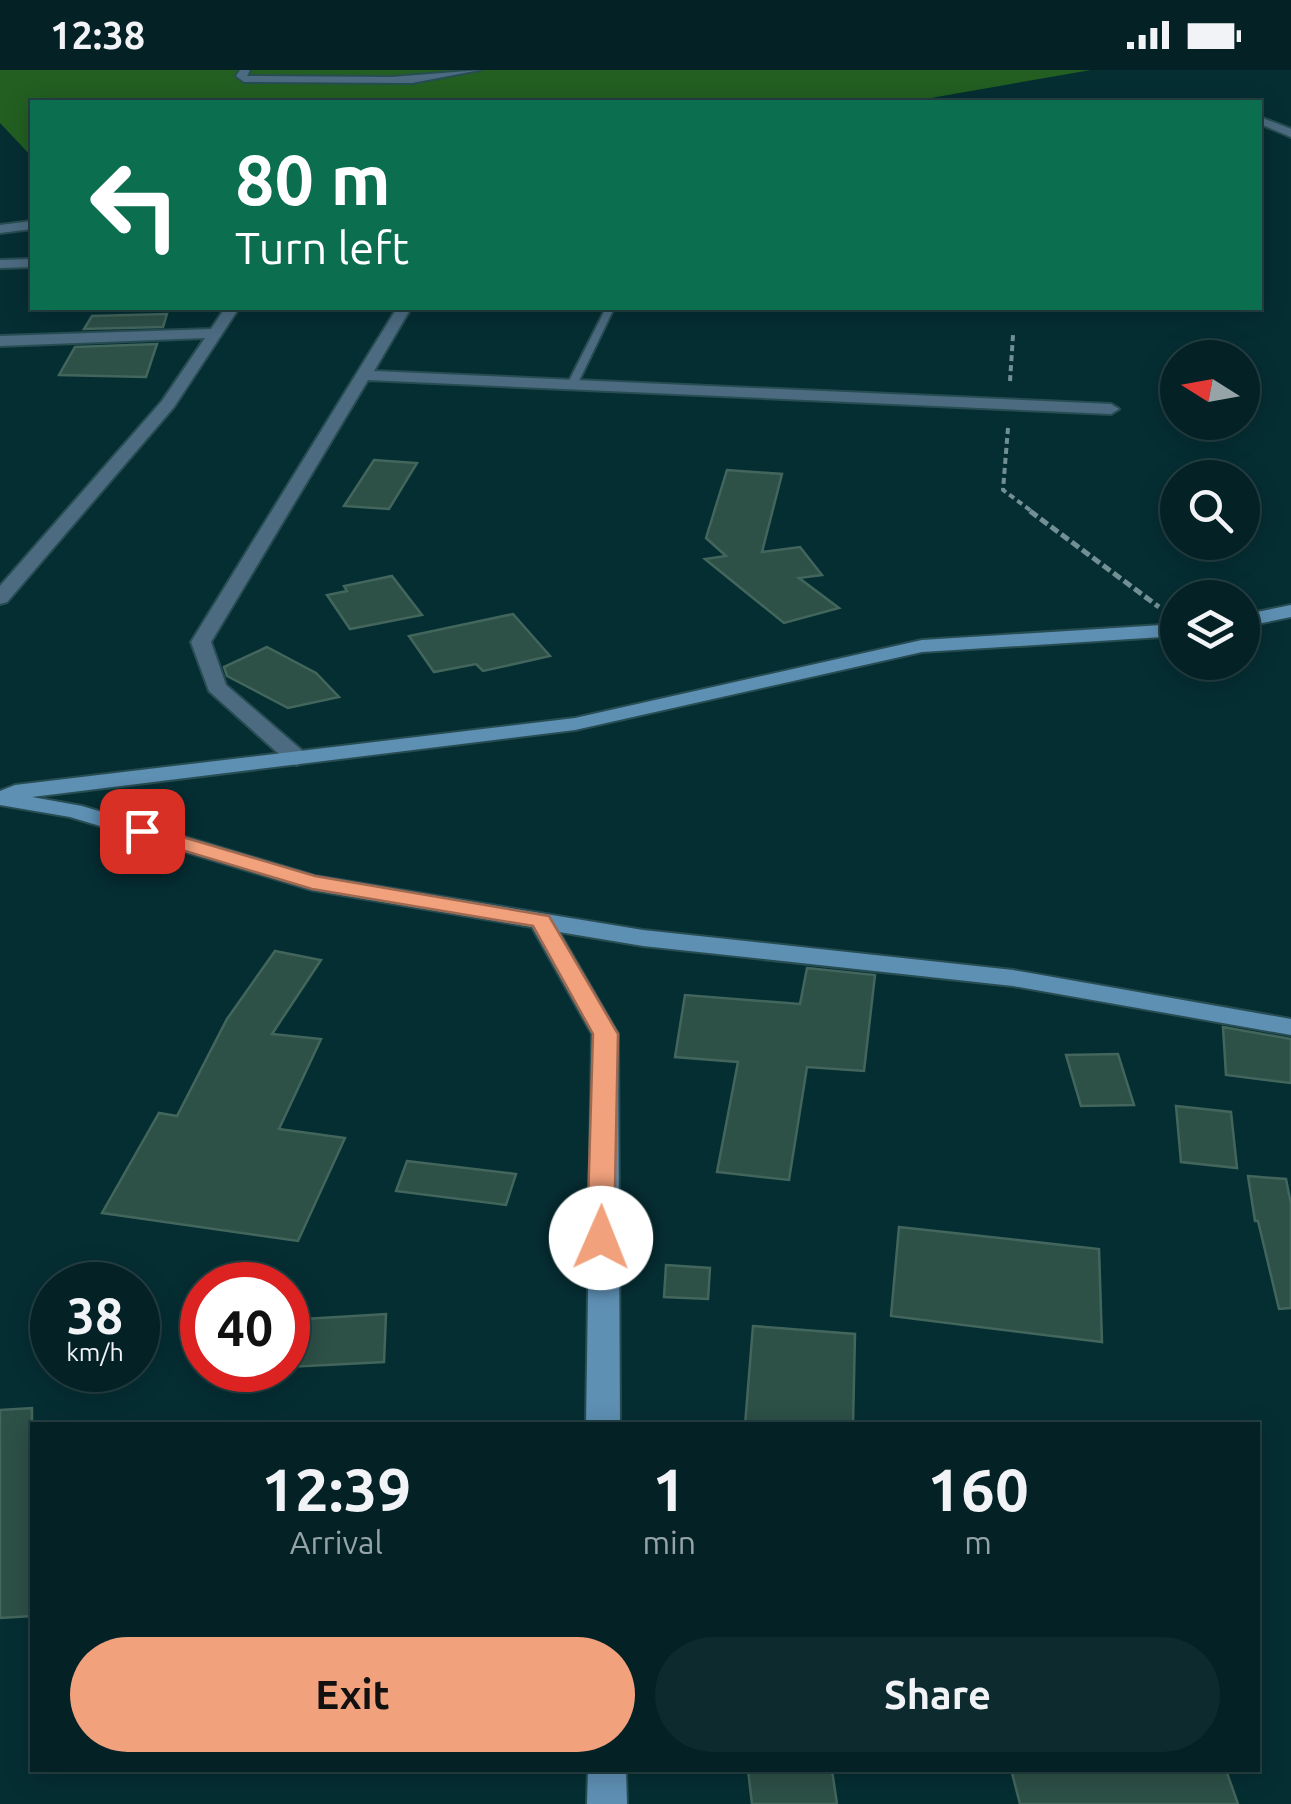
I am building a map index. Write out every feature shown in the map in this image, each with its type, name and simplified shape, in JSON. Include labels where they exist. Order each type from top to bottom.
[{"type":"street","points":[[245,70],[241,76],[257,80],[407,82],[475,70]]},
{"type":"street","points":[[1262,121],[1291,133]]},
{"type":"street","points":[[0,229],[30,225]]},
{"type":"street","points":[[0,264],[30,263]]},
{"type":"street","points":[[0,598],[168,404],[230,310]]},
{"type":"street","points":[[298,758],[246,718],[216,687],[200,642],[403,310]]},
{"type":"street","points":[[0,341],[213,333]]},
{"type":"street","points":[[363,375],[1111,409]]},
{"type":"street","points":[[1260,617],[1291,611]]},
{"type":"street","points":[[0,796],[574,724],[922,646],[1160,631]]},
{"type":"street","points":[[0,796],[74,811],[312,882],[643,938],[1014,978],[1291,1027]]},
{"type":"street","points":[[541,921],[606,1034],[601,1238],[603,1422]]},
{"type":"street","points":[[607,1772],[608,1804]]},
{"type":"lane","points":[[572,384],[609,310]]},
{"type":"path","points":[[1013,336],[1003,490],[1160,608]]},
{"type":"green space","points":[[0,70],[1091,70],[919,100],[30,100],[30,155],[0,123]]},
{"type":"building","points":[[167,314],[163,327],[84,329],[92,316]]},
{"type":"building","points":[[157,344],[146,377],[59,375],[75,347]]},
{"type":"building","points":[[374,460],[417,463],[389,509],[344,506]]},
{"type":"building","points":[[727,470],[782,474],[762,552],[800,547],[822,575],[799,578],[839,608],[784,623],[705,559],[726,556],[706,538]]},
{"type":"building","points":[[392,576],[422,615],[350,629],[327,595],[347,591],[344,586]]},
{"type":"building","points":[[513,614],[550,656],[483,671],[476,664],[434,672],[409,636]]},
{"type":"building","points":[[267,647],[316,673],[339,697],[288,708],[227,676],[224,667]]},
{"type":"building","points":[[275,951],[321,960],[272,1034],[321,1039],[279,1129],[345,1138],[298,1241],[102,1213],[159,1113],[177,1116],[227,1019]]},
{"type":"building","points":[[807,968],[875,975],[864,1071],[807,1067],[789,1180],[717,1172],[738,1062],[675,1057],[685,995],[800,1004]]},
{"type":"building","points":[[1223,1027],[1291,1039],[1291,1083],[1226,1075]]},
{"type":"building","points":[[1118,1054],[1134,1105],[1081,1106],[1066,1055]]},
{"type":"building","points":[[1176,1106],[1231,1112],[1237,1168],[1181,1162]]},
{"type":"building","points":[[407,1161],[516,1174],[506,1205],[396,1191]]},
{"type":"building","points":[[1248,1176],[1286,1179],[1291,1204],[1291,1308],[1279,1309],[1255,1221]]},
{"type":"building","points":[[899,1227],[1099,1249],[1102,1342],[891,1316]]},
{"type":"building","points":[[666,1265],[710,1268],[708,1299],[664,1297]]},
{"type":"building","points":[[386,1314],[384,1362],[310,1366],[310,1319]]},
{"type":"building","points":[[753,1326],[855,1334],[853,1422],[745,1422]]},
{"type":"building","points":[[32,1408],[30,1616],[0,1618],[0,1410]]},
{"type":"building","points":[[748,1772],[832,1772],[837,1804],[752,1804]]},
{"type":"building","points":[[1227,1772],[1238,1804],[1020,1804],[1012,1773]]},
{"type":"route","points":[[142,831],[312,882],[541,921],[606,1034],[601,1238]]}]
